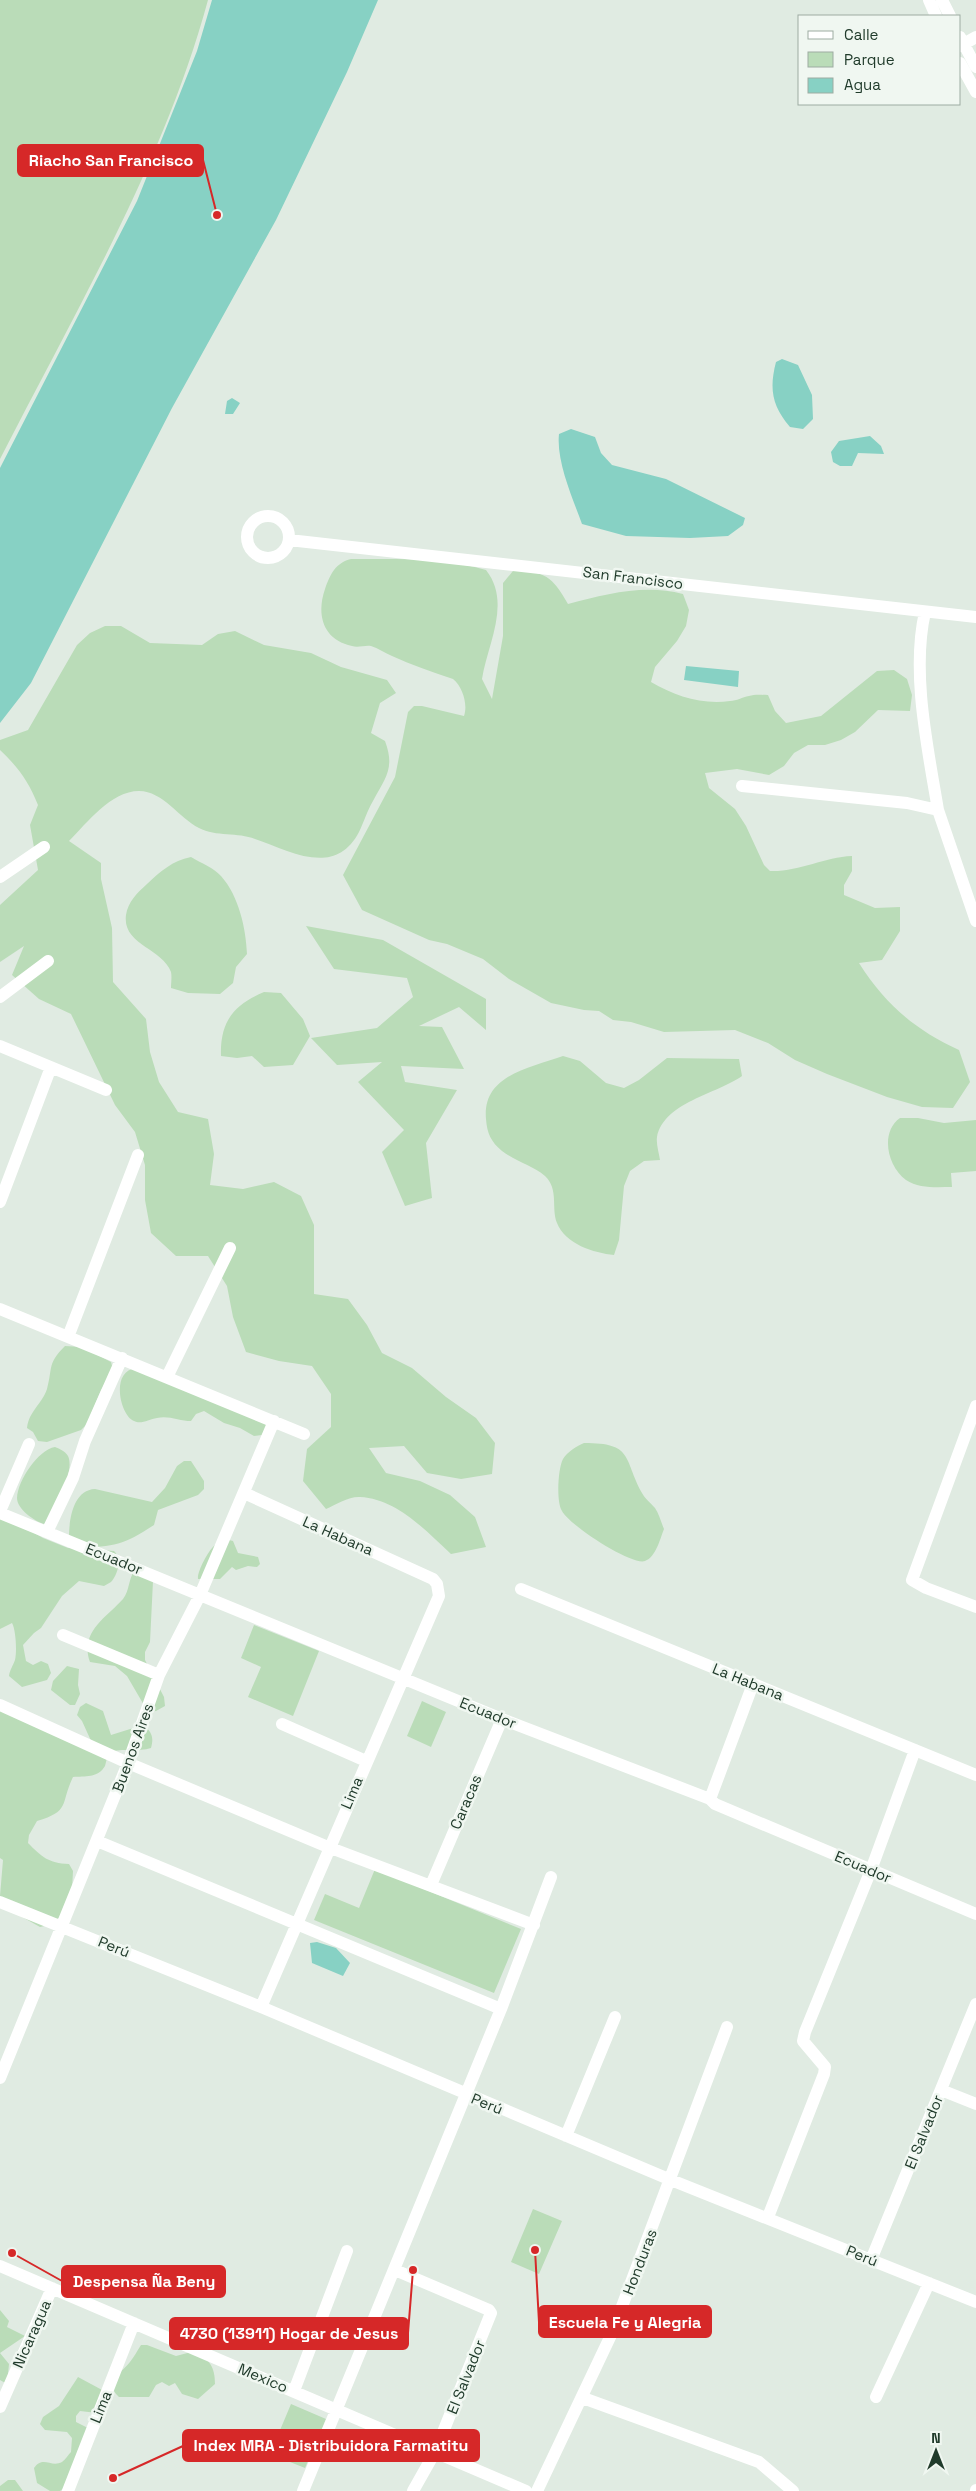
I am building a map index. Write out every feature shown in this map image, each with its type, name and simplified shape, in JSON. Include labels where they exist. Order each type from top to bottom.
[{"type":"street","points":[[929,0],[936,15]]},
{"type":"street","points":[[942,0],[950,15]]},
{"type":"street","points":[[976,37],[961,43],[976,67]]},
{"type":"street","points":[[961,64],[976,92]]},
{"type":"street","name":"San Francisco","points":[[289,540],[976,617]]},
{"type":"street","points":[[925,612],[920,650],[923,706],[938,810],[976,922]]},
{"type":"street","points":[[742,786],[907,802],[938,810]]},
{"type":"street","points":[[0,877],[44,847]]},
{"type":"street","points":[[0,997],[48,961]]},
{"type":"street","points":[[0,1046],[106,1090]]},
{"type":"street","points":[[0,1202],[51,1067]]},
{"type":"street","points":[[68,1336],[138,1155]]},
{"type":"street","points":[[168,1377],[230,1248]]},
{"type":"street","points":[[0,1308],[304,1434]]},
{"type":"street","points":[[47,1532],[73,1478],[85,1441],[122,1358]]},
{"type":"street","points":[[976,1406],[912,1580],[926,1588],[976,1607]]},
{"type":"street","name":"Buenos Aires","points":[[0,2078],[128,1763],[159,1675],[200,1595],[274,1421]]},
{"type":"street","points":[[0,1512],[29,1444]]},
{"type":"street","name":"La Habana","points":[[244,1493],[433,1579]]},
{"type":"street","name":"Ecuador","points":[[0,1512],[502,1719],[710,1799],[715,1804],[976,1914]]},
{"type":"street","name":"Lima","points":[[261,2007],[328,1847],[438,1596],[437,1584],[433,1579]]},
{"type":"street","name":"La Habana","points":[[521,1589],[976,1775]]},
{"type":"street","points":[[64,1635],[159,1675]]},
{"type":"street","points":[[710,1799],[753,1684]]},
{"type":"street","points":[[0,1706],[128,1763],[328,1847],[534,1925]]},
{"type":"street","name":"Caracas","points":[[431,1885],[502,1719]]},
{"type":"street","points":[[282,1724],[366,1762]]},
{"type":"street","points":[[768,2218],[824,2074],[824,2067],[804,2041],[805,2032],[871,1870],[915,1750]]},
{"type":"street","points":[[97,1841],[501,2009]]},
{"type":"street","points":[[304,2491],[501,2009],[551,1877]]},
{"type":"street","name":"Perú","points":[[0,1902],[261,2007],[671,2180],[976,2302]]},
{"type":"street","name":"El Salvador","points":[[872,2260],[976,2004]]},
{"type":"street","points":[[566,2136],[615,2017]]},
{"type":"street","name":"Honduras","points":[[537,2491],[583,2398],[619,2315],[727,2027]]},
{"type":"street","points":[[941,2090],[976,2104]]},
{"type":"street","points":[[294,2392],[347,2252]]},
{"type":"street","name":"Mexico","points":[[0,2266],[526,2491]]},
{"type":"street","name":"El Salvador","points":[[395,2270],[489,2310],[491,2317],[436,2452],[413,2491]]},
{"type":"street","points":[[876,2397],[929,2283]]},
{"type":"street","name":"Nicaragua","points":[[0,2407],[52,2288]]},
{"type":"street","name":"Lima","points":[[68,2491],[134,2323]]},
{"type":"street","points":[[583,2398],[759,2462],[793,2491]]},
{"type":"green space","points":[[0,0],[208,0],[190,60],[168,119],[143,177],[88,291],[0,459]]},
{"type":"green space","points":[[351,559],[436,561],[486,570],[497,596],[496,624],[482,679],[492,699],[503,636],[503,583],[513,571],[533,572],[546,577],[557,587],[568,604],[626,591],[654,590],[683,594],[689,610],[686,626],[677,641],[655,667],[651,682],[689,698],[720,702],[754,695],[768,695],[775,711],[786,723],[821,716],[877,671],[894,670],[907,679],[912,695],[910,711],[878,710],[855,732],[841,740],[825,745],[808,745],[794,753],[784,766],[769,775],[737,769],[705,773],[709,788],[735,809],[746,826],[764,865],[770,871],[781,871],[852,856],[852,871],[844,885],[844,895],[875,908],[900,907],[900,931],[882,960],[859,963],[879,991],[902,1014],[928,1034],[959,1050],[970,1082],[953,1108],[922,1107],[887,1097],[795,1060],[768,1043],[735,1030],[664,1032],[631,1022],[613,1020],[599,1011],[551,1003],[509,979],[483,959],[447,944],[429,940],[362,910],[343,875],[395,777],[408,712],[414,706],[422,706],[464,716],[465,702],[462,691],[453,679],[371,646],[354,647],[342,643],[328,632],[324,625],[321,608],[325,589],[331,574],[337,567]]},
{"type":"green space","points":[[105,626],[121,626],[150,643],[202,645],[218,634],[235,631],[264,645],[311,653],[341,667],[387,680],[396,693],[380,703],[371,733],[385,741],[389,758],[388,772],[359,832],[349,846],[338,854],[325,858],[311,857],[248,837],[206,831],[192,824],[156,795],[139,791],[129,792],[109,802],[69,841],[101,863],[101,879],[112,928],[113,982],[146,1019],[150,1052],[159,1082],[178,1112],[208,1119],[214,1154],[210,1185],[243,1189],[274,1182],[301,1196],[314,1225],[314,1294],[348,1299],[367,1325],[382,1353],[412,1368],[446,1397],[476,1418],[495,1443],[492,1474],[461,1479],[427,1473],[404,1446],[369,1448],[386,1473],[420,1481],[450,1495],[475,1517],[486,1547],[451,1554],[410,1517],[386,1503],[373,1499],[352,1498],[326,1509],[303,1481],[307,1449],[331,1427],[331,1394],[312,1366],[279,1361],[246,1352],[233,1317],[227,1286],[208,1256],[176,1256],[151,1233],[145,1200],[145,1165],[135,1132],[115,1105],[71,1014],[39,999],[12,975],[24,946],[0,962],[0,905],[38,870],[30,825],[38,805],[22,775],[0,750],[0,740],[28,730],[77,645],[90,633]]},
{"type":"green space","points":[[191,857],[221,876],[233,893],[243,924],[247,954],[236,967],[233,983],[220,994],[188,993],[171,988],[171,972],[166,964],[160,957],[136,940],[126,925],[126,915],[129,906],[140,891],[167,867]]},
{"type":"green space","points":[[306,926],[383,940],[486,999],[486,1030],[459,1007],[419,1026],[442,1027],[464,1069],[401,1066],[405,1082],[457,1090],[426,1143],[432,1198],[405,1206],[382,1152],[404,1130],[358,1082],[382,1062],[337,1065],[311,1038],[377,1028],[413,997],[407,978],[334,969]]},
{"type":"green space","points":[[264,992],[281,993],[303,1019],[310,1036],[293,1065],[264,1067],[252,1056],[237,1058],[221,1056],[223,1033],[230,1016],[244,1003]]},
{"type":"green space","points":[[563,1056],[580,1061],[606,1083],[624,1088],[639,1080],[667,1058],[739,1059],[742,1076],[680,1107],[670,1115],[662,1125],[657,1137],[660,1160],[644,1161],[630,1171],[624,1186],[619,1240],[614,1255],[589,1250],[566,1237],[555,1217],[552,1187],[549,1181],[540,1172],[502,1151],[492,1141],[487,1129],[487,1104],[492,1092],[500,1083],[523,1070]]},
{"type":"green space","points":[[900,1118],[918,1118],[944,1123],[976,1120],[976,1171],[951,1173],[952,1187],[923,1186],[906,1180],[894,1166],[888,1149],[890,1132]]},
{"type":"green space","points":[[65,1346],[82,1347],[111,1362],[113,1370],[101,1390],[87,1424],[81,1430],[47,1442],[38,1441],[33,1432],[27,1428],[28,1422],[47,1389],[55,1357]]},
{"type":"green space","points":[[136,1368],[263,1420],[267,1427],[262,1435],[254,1436],[240,1428],[224,1423],[204,1411],[196,1414],[191,1421],[161,1417],[142,1422],[134,1421],[125,1411],[120,1393],[120,1385],[128,1371]]},
{"type":"green space","points":[[584,1443],[611,1446],[625,1455],[643,1495],[655,1508],[664,1529],[655,1552],[649,1559],[638,1561],[615,1551],[576,1525],[562,1511],[558,1493],[561,1463],[565,1456]]},
{"type":"green space","points":[[55,1447],[64,1451],[68,1456],[70,1462],[69,1470],[51,1521],[44,1524],[27,1514],[20,1506],[17,1498],[18,1491],[30,1467],[42,1454]]},
{"type":"green space","points":[[184,1461],[191,1461],[204,1481],[204,1489],[198,1495],[158,1510],[154,1525],[118,1544],[78,1547],[69,1537],[71,1515],[74,1507],[77,1500],[88,1491],[95,1489],[152,1502],[165,1488],[177,1466]]},
{"type":"green space","points":[[0,1513],[43,1538],[68,1548],[114,1551],[118,1558],[117,1571],[111,1582],[104,1586],[79,1581],[62,1596],[41,1628],[23,1645],[26,1661],[33,1665],[41,1661],[48,1664],[51,1673],[47,1680],[22,1687],[9,1676],[16,1656],[16,1641],[12,1623],[0,1629]]},
{"type":"green space","points":[[229,1540],[233,1541],[238,1553],[258,1557],[260,1564],[257,1567],[248,1566],[236,1570],[232,1567],[220,1579],[198,1579],[201,1567],[212,1549],[217,1544]]},
{"type":"green space","points":[[135,1570],[153,1581],[150,1642],[145,1652],[145,1660],[164,1697],[165,1706],[156,1711],[148,1712],[127,1676],[115,1666],[90,1662],[88,1651],[88,1642],[91,1634],[96,1626],[123,1599]]},
{"type":"green space","points":[[254,1625],[319,1651],[293,1716],[248,1697],[261,1667],[241,1658]]},
{"type":"green space","points":[[67,1666],[79,1669],[78,1685],[80,1694],[75,1705],[70,1705],[51,1690],[53,1681]]},
{"type":"green space","points":[[422,1701],[446,1712],[431,1747],[407,1736]]},
{"type":"green space","points":[[86,1703],[103,1711],[111,1735],[143,1725],[152,1735],[152,1744],[151,1748],[141,1750],[112,1752],[99,1773],[91,1776],[73,1777],[60,1810],[37,1821],[29,1835],[28,1843],[50,1861],[69,1864],[73,1871],[71,1909],[49,1925],[40,1927],[8,1909],[0,1896],[3,1860],[0,1858],[0,1706],[92,1743],[82,1721],[77,1715],[80,1707]]},
{"type":"green space","points":[[375,1869],[521,1929],[494,1993],[314,1920],[325,1894],[359,1908]]},
{"type":"green space","points":[[533,2209],[562,2221],[539,2274],[511,2262]]},
{"type":"green space","points":[[0,2310],[9,2321],[7,2327],[25,2336],[0,2353]]},
{"type":"green space","points":[[141,2345],[147,2345],[176,2356],[195,2351],[211,2364],[215,2384],[198,2399],[182,2394],[175,2383],[169,2386],[162,2382],[156,2385],[149,2397],[119,2397],[112,2386],[113,2382]]},
{"type":"green space","points":[[0,2353],[9,2364],[7,2384],[0,2380]]},
{"type":"green space","points":[[78,2377],[104,2391],[97,2413],[80,2411],[76,2416],[76,2422],[88,2428],[69,2484],[60,2491],[50,2491],[37,2483],[34,2468],[41,2462],[54,2464],[63,2461],[71,2452],[72,2438],[67,2432],[45,2430],[40,2424],[43,2417],[59,2406]]},
{"type":"green space","points":[[291,2404],[326,2419],[305,2468],[270,2454]]},
{"type":"green space","points":[[8,2480],[15,2480],[23,2491],[0,2491],[0,2486]]},
{"type":"water","points":[[212,0],[378,0],[347,72],[276,220],[172,408],[31,683],[0,723],[0,468],[137,201],[197,51]]},
{"type":"water","points":[[782,359],[798,365],[812,395],[813,419],[803,429],[790,427],[779,412],[776,404],[773,389],[774,372],[776,362]]},
{"type":"water","points":[[232,398],[240,403],[233,414],[225,414],[227,401]]},
{"type":"water","points":[[571,429],[595,437],[601,453],[612,465],[666,479],[745,518],[743,525],[728,536],[690,538],[626,536],[582,524],[566,480],[560,456],[559,434]]},
{"type":"water","points":[[870,436],[881,446],[884,454],[858,453],[852,466],[840,466],[833,462],[831,452],[839,441]]},
{"type":"water","points":[[686,666],[739,671],[738,687],[684,680]]},
{"type":"water","points":[[317,1942],[336,1948],[350,1963],[343,1976],[312,1963],[310,1943]]},
{"type":"place","name":"Riacho San Francisco","points":[[217,215]]},
{"type":"place","name":"Escuela Fe y Alegria","points":[[535,2250]]},
{"type":"place","name":"Despensa Ña Beny","points":[[12,2253]]},
{"type":"place","name":"4730 (13911) Hogar de Jesus","points":[[413,2270]]},
{"type":"place","name":"Index MRA - Distribuidora Farmatitu","points":[[113,2478]]}]
